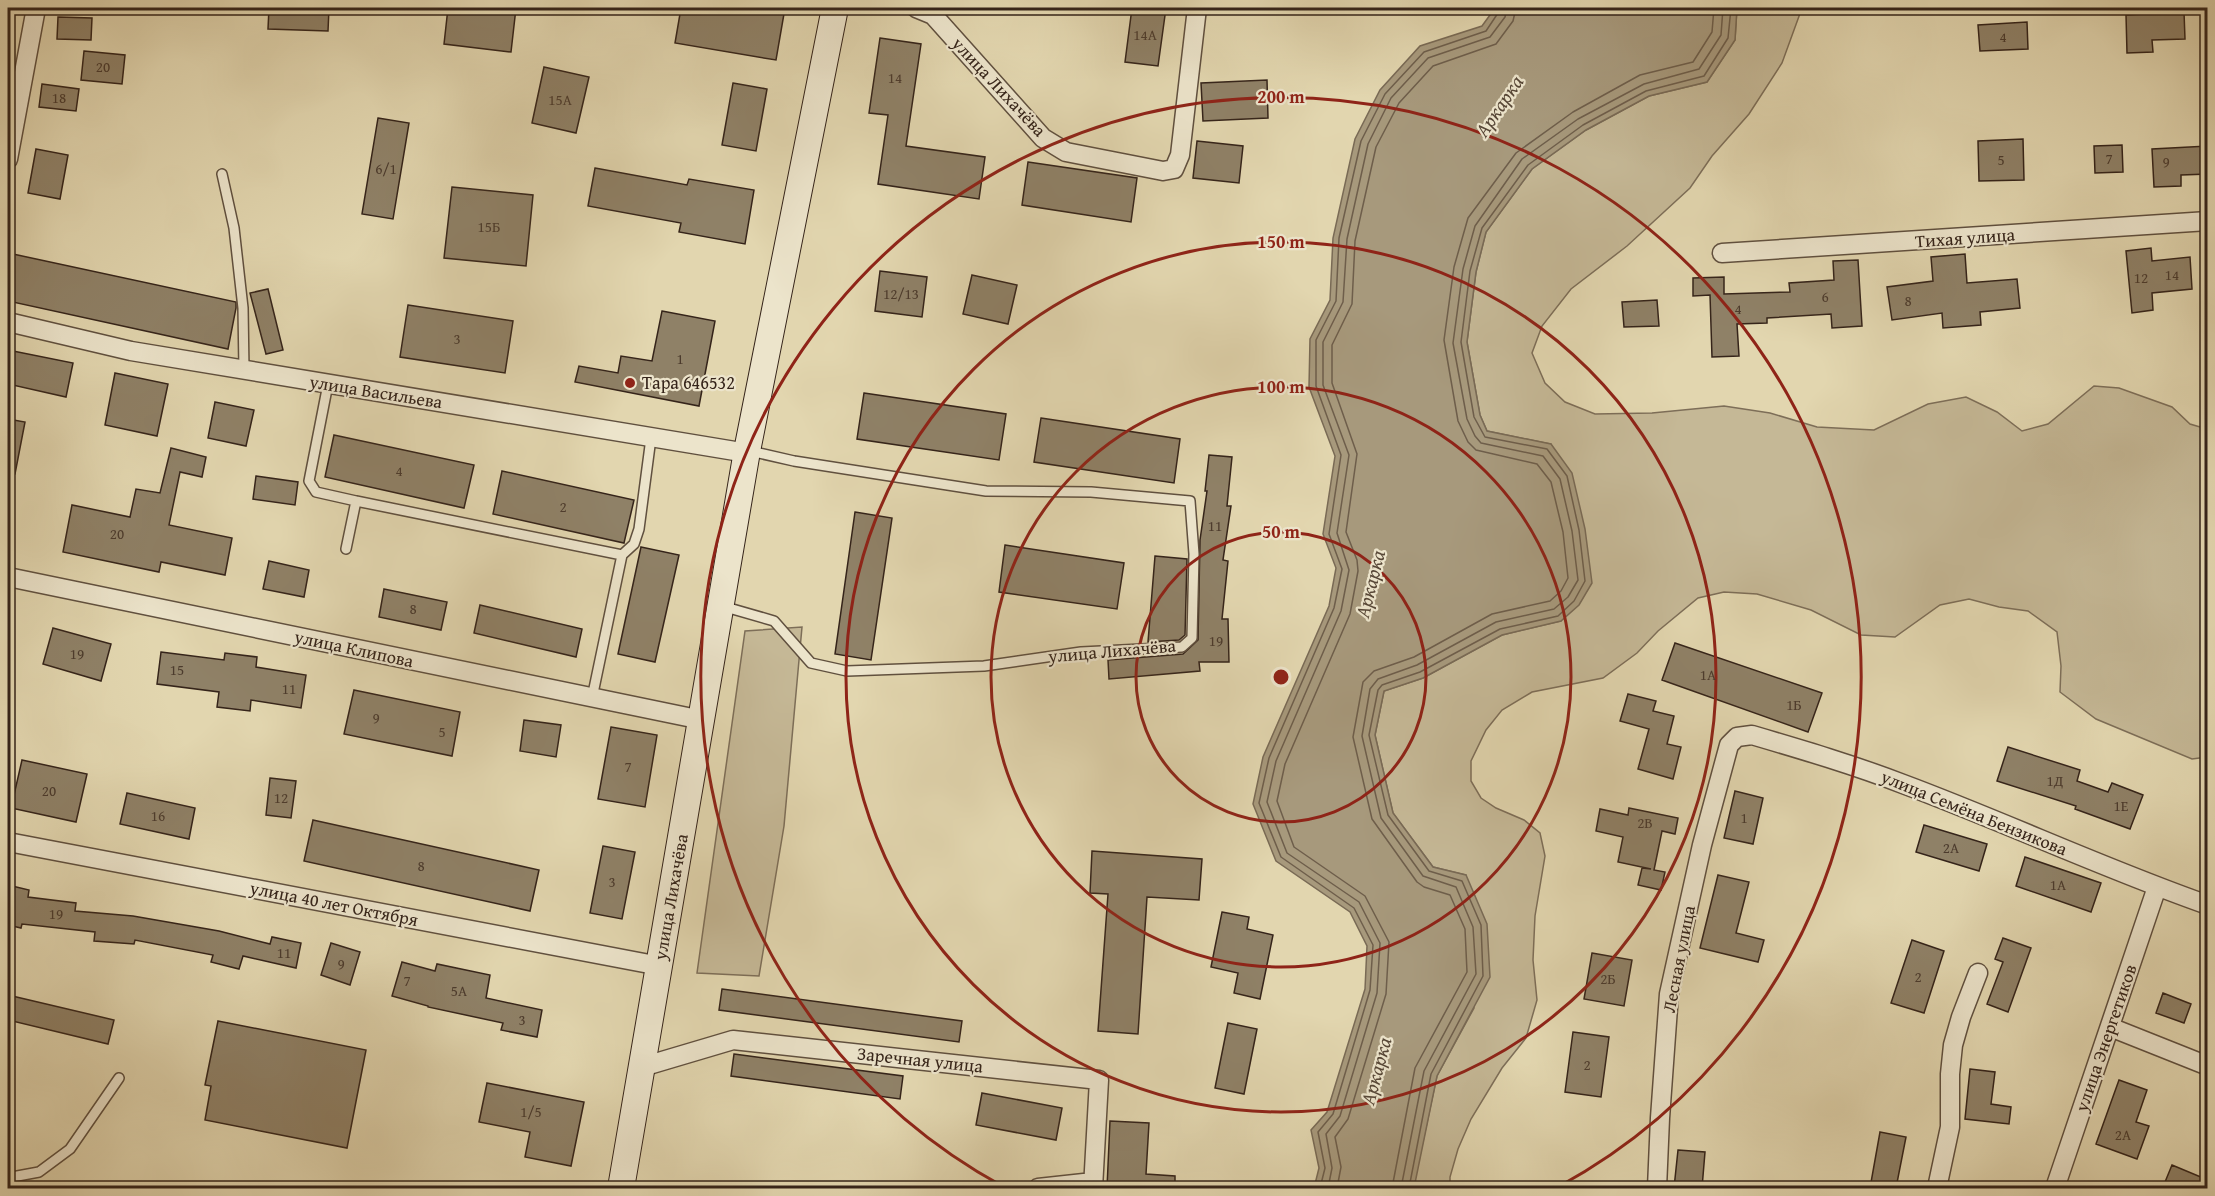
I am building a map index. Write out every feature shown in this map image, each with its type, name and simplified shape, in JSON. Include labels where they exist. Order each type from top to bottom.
[{"type":"street","points":[[8,159],[36,8]]},
{"type":"street","name":"улица Лихачёва","points":[[621,1188],[747,452],[835,8]]},
{"type":"street","name":"улица Лихачёва","points":[[916,8],[933,15],[1043,138],[1066,152],[1163,171],[1174,170],[1180,155],[1197,8]]},
{"type":"street","name":"Тихая улица","points":[[1722,254],[2208,221]]},
{"type":"street","name":"улица Васильева","points":[[8,322],[131,351],[747,452]]},
{"type":"street","name":"улица Клипова","points":[[8,577],[702,720]]},
{"type":"street","name":"улица Семёна Бензикова","points":[[1737,737],[1752,735],[1853,766],[1916,789],[2157,887],[2208,905]]},
{"type":"street","name":"Лесная улица","points":[[1657,1188],[1669,994],[1702,845],[1729,745],[1737,737]]},
{"type":"street","name":"улица 40 лет Октября","points":[[8,842],[660,966]]},
{"type":"street","name":"улица Энергетиков","points":[[2055,1188],[2157,887]]},
{"type":"street","points":[[1937,1188],[1950,1127],[1950,1074],[1953,1045],[1978,973]]},
{"type":"street","points":[[2110,1027],[2208,1066]]},
{"type":"street","name":"Заречная улица","points":[[642,1067],[733,1040],[1099,1080],[1093,1185],[1038,1188]]},
{"type":"lane","points":[[222,174],[234,228],[243,308],[244,370]]},
{"type":"lane","points":[[328,384],[309,481],[316,492],[622,555]]},
{"type":"lane","points":[[592,698],[622,555],[634,544],[639,529],[651,438]]},
{"type":"lane","name":"улица Лихачёва","points":[[721,606],[774,621],[811,663],[848,671],[984,666],[1081,652],[1182,647],[1192,638],[1194,554],[1190,501],[1091,492],[986,491],[747,452]]},
{"type":"lane","points":[[346,549],[356,501]]},
{"type":"lane","points":[[8,1176],[12,1178],[39,1172],[70,1149],[119,1077]]},
{"type":"shaded area","points":[[1737,8],[1802,8],[1782,63],[1749,114],[1712,156],[1690,188],[1627,246],[1571,289],[1542,326],[1532,353],[1545,383],[1565,402],[1595,414],[1652,413],[1724,406],[1770,413],[1817,427],[1874,430],[1928,404],[1966,397],[1997,412],[2022,431],[2048,424],[2094,386],[2119,388],[2172,407],[2190,424],[2207,429],[2207,757],[2192,759],[2096,719],[2060,692],[2061,666],[2057,632],[2028,611],[1999,607],[1969,599],[1940,605],[1895,637],[1861,635],[1811,610],[1757,594],[1724,592],[1698,598],[1658,631],[1637,653],[1603,678],[1532,692],[1502,710],[1486,730],[1471,761],[1471,781],[1481,798],[1496,808],[1524,820],[1540,833],[1545,856],[1535,916],[1533,960],[1537,1000],[1526,1038],[1502,1068],[1471,1119],[1458,1149],[1450,1177],[1450,1188],[1413,1188],[1437,1076],[1474,1008],[1466,875],[1433,867],[1393,813],[1375,735],[1384,691],[1423,678],[1502,635],[1561,621],[1551,444],[1487,431],[1480,415],[1467,342],[1476,272],[1486,232],[1532,169],[1586,130],[1649,96],[1707,82],[1735,40]]},
{"type":"shaded area","points":[[802,627],[784,826],[759,976],[697,973],[745,631]]},
{"type":"water","name":"Аркарка","points":[[1495,8],[1737,8],[1735,40],[1707,82],[1649,96],[1586,130],[1532,169],[1486,232],[1476,272],[1467,342],[1480,415],[1487,431],[1551,444],[1572,473],[1585,529],[1592,583],[1579,605],[1561,621],[1502,635],[1423,678],[1384,691],[1375,735],[1393,813],[1433,867],[1466,875],[1487,924],[1490,977],[1437,1076],[1414,1188],[1314,1188],[1319,1168],[1311,1130],[1327,1112],[1365,989],[1367,946],[1350,912],[1276,861],[1253,804],[1263,757],[1329,606],[1336,568],[1323,534],[1335,456],[1309,387],[1310,339],[1330,300],[1333,238],[1355,139],[1380,90],[1420,46],[1482,26]]},
{"type":"building","points":[[269,8],[329,8],[328,31],[268,29]]},
{"type":"building","points":[[448,8],[516,8],[511,52],[444,44]]},
{"type":"building","points":[[681,8],[785,8],[776,60],[675,43]]},
{"type":"building","points":[[1132,8],[1166,8],[1158,66],[1125,62]]},
{"type":"building","points":[[2184,12],[2185,39],[2152,40],[2153,52],[2127,53],[2126,15]]},
{"type":"building","points":[[58,17],[92,18],[91,40],[57,39]]},
{"type":"building","points":[[2027,22],[2028,49],[1980,51],[1978,25]]},
{"type":"building","points":[[880,38],[921,44],[906,146],[985,157],[979,199],[878,184],[888,115],[869,113]]},
{"type":"building","points":[[84,51],[125,55],[122,84],[81,80]]},
{"type":"building","points":[[544,67],[589,77],[576,133],[532,123]]},
{"type":"building","points":[[1267,80],[1268,118],[1203,121],[1201,83]]},
{"type":"building","points":[[733,83],[767,89],[756,151],[722,145]]},
{"type":"building","points":[[42,84],[79,89],[76,111],[39,107]]},
{"type":"building","points":[[378,118],[409,123],[393,219],[362,214]]},
{"type":"building","points":[[2023,139],[2024,180],[1979,181],[1978,141]]},
{"type":"building","points":[[1197,141],[1243,146],[1239,183],[1193,178]]},
{"type":"building","points":[[2122,145],[2123,172],[2095,173],[2094,146]]},
{"type":"building","points":[[2208,146],[2208,174],[2181,175],[2181,186],[2154,187],[2152,149]]},
{"type":"building","points":[[36,149],[68,155],[60,199],[28,193]]},
{"type":"building","points":[[1028,162],[1137,178],[1131,222],[1022,205]]},
{"type":"building","points":[[595,168],[687,185],[689,179],[754,190],[745,244],[679,232],[681,223],[588,206]]},
{"type":"building","points":[[452,187],[533,195],[526,266],[444,258]]},
{"type":"building","points":[[2151,248],[2152,261],[2190,257],[2192,289],[2152,293],[2153,310],[2132,313],[2126,251]]},
{"type":"building","points":[[13,254],[236,302],[228,349],[8,301],[8,278]]},
{"type":"building","points":[[1965,254],[1967,283],[2017,279],[2020,308],[1980,312],[1981,325],[1943,328],[1942,313],[1892,320],[1887,287],[1933,281],[1931,257]]},
{"type":"building","points":[[1858,260],[1862,326],[1832,328],[1831,314],[1767,318],[1767,323],[1737,324],[1739,356],[1712,357],[1710,295],[1693,296],[1693,278],[1724,277],[1724,294],[1790,292],[1789,283],[1834,280],[1833,261]]},
{"type":"building","points":[[880,271],[927,277],[922,317],[875,311]]},
{"type":"building","points":[[972,275],[1017,285],[1008,324],[963,314]]},
{"type":"building","points":[[268,289],[283,350],[266,354],[250,293]]},
{"type":"building","points":[[1657,300],[1659,326],[1624,327],[1622,302]]},
{"type":"building","points":[[408,305],[513,321],[505,373],[400,357]]},
{"type":"building","points":[[662,311],[715,321],[699,406],[575,382],[579,366],[618,373],[621,356],[652,361]]},
{"type":"building","points":[[8,350],[73,363],[66,397],[8,384]]},
{"type":"building","points":[[115,373],[168,384],[157,436],[105,425]]},
{"type":"building","points":[[864,393],[1006,414],[999,460],[857,439]]},
{"type":"building","points":[[215,402],[254,410],[246,446],[208,438]]},
{"type":"building","points":[[1041,418],[1180,439],[1174,483],[1034,462]]},
{"type":"building","points":[[8,419],[25,422],[15,474],[8,473]]},
{"type":"building","points":[[334,435],[474,465],[464,508],[325,477]]},
{"type":"building","points":[[171,448],[206,457],[202,477],[180,472],[169,525],[232,538],[225,575],[161,562],[159,572],[63,552],[72,505],[130,517],[136,489],[160,493]]},
{"type":"building","points":[[1209,455],[1232,457],[1227,506],[1231,506],[1223,560],[1228,561],[1222,619],[1228,619],[1229,662],[1199,662],[1200,671],[1109,679],[1108,660],[1183,654],[1198,640],[1200,540],[1207,491],[1205,491]]},
{"type":"building","points":[[502,471],[634,500],[624,543],[493,514]]},
{"type":"building","points":[[256,476],[298,482],[295,505],[253,499]]},
{"type":"building","points":[[855,512],[892,518],[871,660],[835,654]]},
{"type":"building","points":[[1005,545],[1124,563],[1117,609],[999,592]]},
{"type":"building","points":[[641,547],[679,555],[655,662],[618,654]]},
{"type":"building","points":[[1155,556],[1187,559],[1185,635],[1179,640],[1148,642]]},
{"type":"building","points":[[269,561],[309,570],[304,597],[263,589]]},
{"type":"building","points":[[384,589],[447,602],[441,630],[379,617]]},
{"type":"building","points":[[480,605],[582,629],[576,657],[474,633]]},
{"type":"building","points":[[53,628],[111,644],[101,681],[43,664]]},
{"type":"building","points":[[1675,643],[1822,693],[1808,732],[1662,680]]},
{"type":"building","points":[[161,652],[224,660],[225,653],[257,657],[256,667],[306,675],[301,708],[251,700],[250,711],[217,707],[219,692],[157,684]]},
{"type":"building","points":[[354,690],[460,712],[452,756],[344,734]]},
{"type":"building","points":[[1628,694],[1656,701],[1653,711],[1674,716],[1667,744],[1681,747],[1673,779],[1638,769],[1649,729],[1620,721]]},
{"type":"building","points":[[524,720],[561,725],[556,757],[520,751]]},
{"type":"building","points":[[611,727],[657,735],[645,807],[598,799]]},
{"type":"building","points":[[2008,747],[2080,770],[2077,781],[2108,792],[2112,783],[2143,795],[2130,829],[2075,809],[2076,806],[1997,781]]},
{"type":"building","points":[[22,760],[87,774],[76,822],[11,808]]},
{"type":"building","points":[[270,778],[296,781],[291,818],[266,815]]},
{"type":"building","points":[[1735,791],[1763,798],[1753,844],[1724,838]]},
{"type":"building","points":[[127,793],[195,808],[189,839],[120,824]]},
{"type":"building","points":[[1629,808],[1678,818],[1675,834],[1662,831],[1654,870],[1665,872],[1661,890],[1638,885],[1642,868],[1651,869],[1618,862],[1623,837],[1596,831],[1600,809],[1628,815]]},
{"type":"building","points":[[313,820],[539,870],[530,911],[304,861]]},
{"type":"building","points":[[1924,825],[1987,844],[1979,871],[1916,852]]},
{"type":"building","points":[[603,846],[635,852],[622,919],[590,913]]},
{"type":"building","points":[[1092,851],[1202,859],[1199,900],[1147,897],[1138,1034],[1098,1031],[1108,894],[1090,893]]},
{"type":"building","points":[[2025,857],[2101,883],[2091,912],[2016,886]]},
{"type":"building","points":[[1718,875],[1749,882],[1736,933],[1764,940],[1758,962],[1700,948]]},
{"type":"building","points":[[8,885],[29,890],[28,897],[76,903],[75,911],[133,916],[219,931],[270,944],[272,937],[301,943],[296,968],[243,956],[239,969],[211,962],[213,955],[135,940],[134,944],[94,941],[95,932],[22,924],[21,928],[8,925]]},
{"type":"building","points":[[1222,912],[1249,917],[1247,929],[1273,935],[1260,999],[1234,993],[1238,973],[1211,967]]},
{"type":"building","points":[[2003,938],[2031,948],[2008,1012],[1987,1004],[2003,962],[1995,959]]},
{"type":"building","points":[[1912,940],[1944,951],[1924,1013],[1891,1003]]},
{"type":"building","points":[[331,943],[360,952],[350,985],[321,975]]},
{"type":"building","points":[[1592,953],[1632,960],[1624,1006],[1584,999]]},
{"type":"building","points":[[402,962],[435,971],[437,964],[490,975],[486,998],[542,1010],[537,1037],[501,1030],[503,1023],[428,1007],[392,996]]},
{"type":"building","points":[[722,989],[962,1021],[959,1042],[719,1010]]},
{"type":"building","points":[[2163,993],[2191,1004],[2184,1023],[2156,1013]]},
{"type":"building","points":[[8,995],[114,1020],[108,1044],[8,1020]]},
{"type":"building","points":[[218,1021],[366,1050],[347,1148],[205,1120],[211,1086],[205,1085]]},
{"type":"building","points":[[1228,1023],[1257,1029],[1244,1094],[1215,1088]]},
{"type":"building","points":[[1573,1032],[1609,1037],[1601,1097],[1565,1092]]},
{"type":"building","points":[[734,1054],[903,1076],[900,1099],[731,1076]]},
{"type":"building","points":[[1970,1069],[1995,1072],[1991,1104],[2011,1107],[2009,1124],[1965,1119]]},
{"type":"building","points":[[2119,1080],[2147,1090],[2136,1122],[2149,1126],[2137,1159],[2096,1144]]},
{"type":"building","points":[[487,1083],[584,1102],[571,1166],[525,1157],[530,1132],[479,1122]]},
{"type":"building","points":[[982,1093],[1062,1108],[1056,1140],[976,1125]]},
{"type":"building","points":[[1110,1121],[1149,1123],[1146,1174],[1175,1176],[1175,1188],[1107,1188]]},
{"type":"building","points":[[1880,1132],[1906,1137],[1896,1188],[1870,1188]]},
{"type":"building","points":[[1678,1150],[1705,1152],[1702,1188],[1674,1188]]},
{"type":"building","points":[[2172,1165],[2208,1180],[2208,1188],[2181,1188],[2165,1182]]},
{"type":"place","name":"Тара 646532","points":[[630,383]]}]
